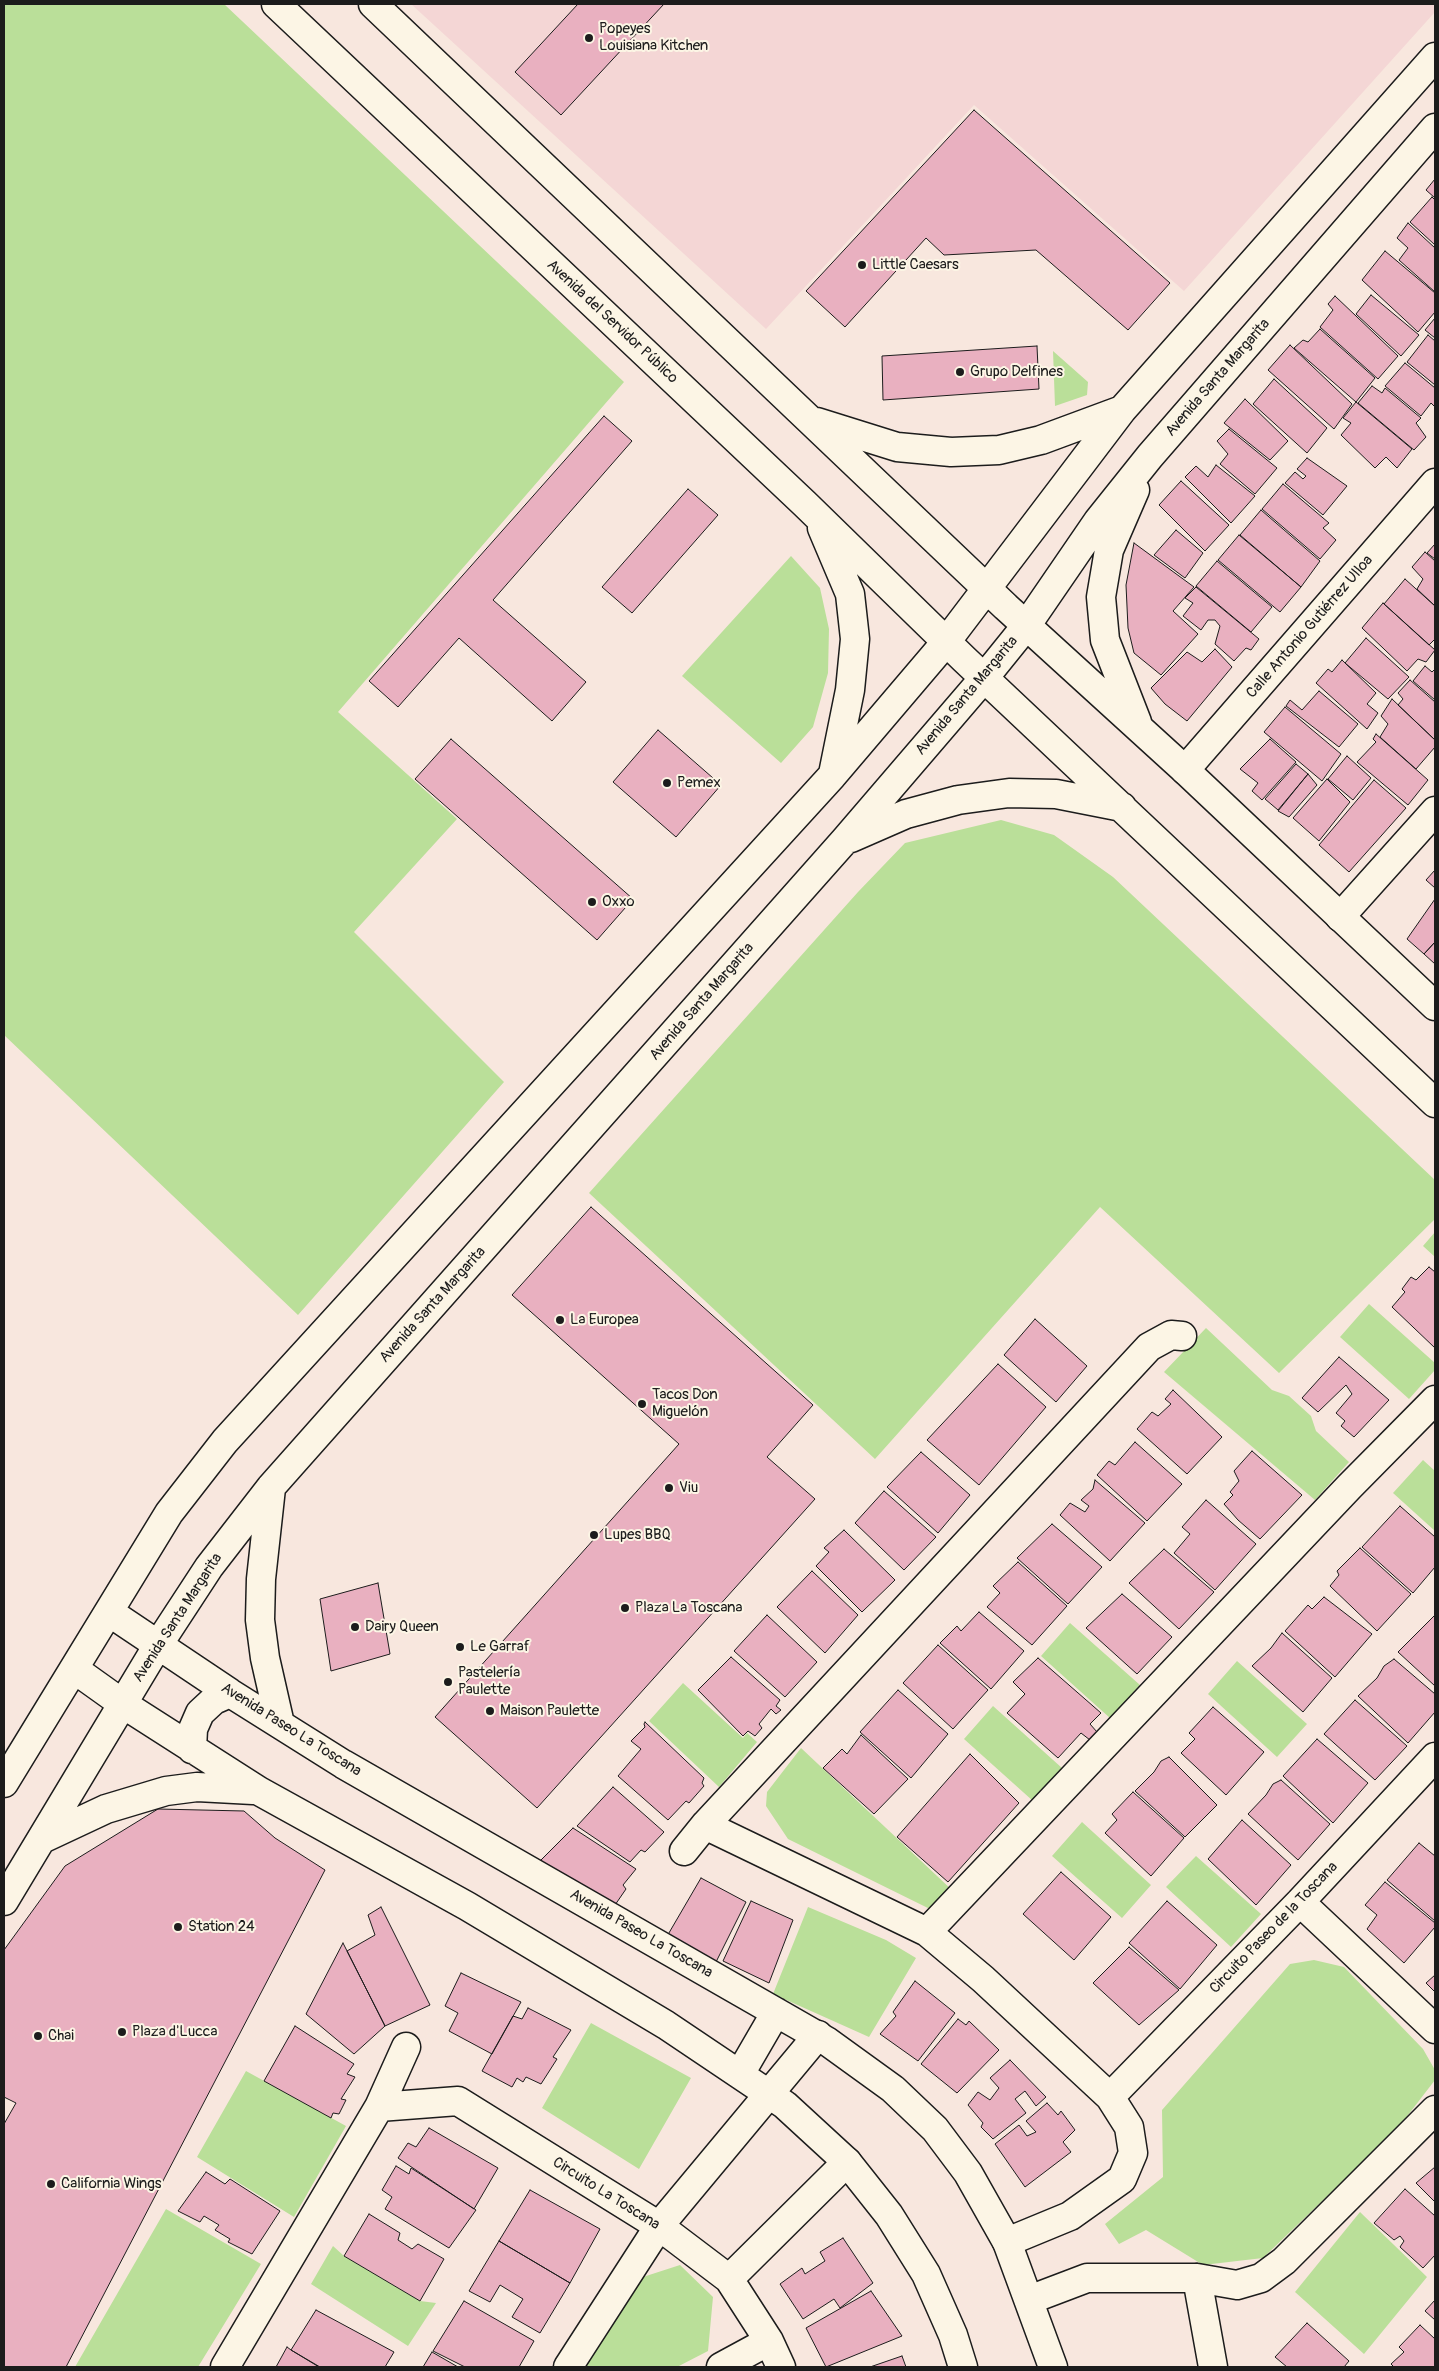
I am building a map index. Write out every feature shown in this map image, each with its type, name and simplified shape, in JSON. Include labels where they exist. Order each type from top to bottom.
[{"type":"street","name":"Avenida del Servidor Público","points":[[276,4],[816,515],[946,642],[1435,1103]]},
{"type":"street","points":[[373,4],[1026,626],[1140,728],[1435,1006]]},
{"type":"street","points":[[4,1783],[169,1513],[225,1441],[832,776],[946,642],[988,589],[1122,410],[1435,57]]},
{"type":"street","name":"Avenida Santa Margarita","points":[[4,1901],[158,1645],[209,1567],[271,1487],[845,840],[984,678],[1026,626],[1098,521],[1150,456],[1435,128]]},
{"type":"street","points":[[810,420],[897,447],[951,452],[999,450],[1041,440],[1122,410]]},
{"type":"street","points":[[1140,728],[1105,640],[1101,597],[1109,550],[1150,456]]},
{"type":"street","name":"Calle Antonio Gutiérrez Ulloa","points":[[1185,770],[1435,483]]},
{"type":"street","points":[[816,515],[850,594],[855,639],[850,690],[832,776]]},
{"type":"street","points":[[845,840],[906,814],[958,800],[992,795],[1009,793],[1056,794],[1122,807]]},
{"type":"street","points":[[1340,917],[1435,811]]},
{"type":"street","points":[[684,1851],[705,1825],[1149,1347],[1171,1335],[1182,1336]]},
{"type":"street","points":[[927,1932],[1348,1487],[1435,1400]]},
{"type":"street","points":[[271,1487],[261,1579],[260,1620],[265,1658],[280,1724]]},
{"type":"street","name":"Avenida Paseo La Toscana","points":[[109,1612],[230,1693],[343,1764],[818,2036],[893,2089],[935,2129],[968,2172],[1007,2242],[1053,2367]]},
{"type":"street","points":[[74,1669],[123,1704],[260,1791],[467,1906],[666,2025],[770,2093],[847,2162],[889,2216],[926,2274],[953,2335],[963,2367]]},
{"type":"street","points":[[192,1749],[193,1729],[200,1713],[214,1700],[230,1693]]},
{"type":"street","name":"Circuito Paseo de la Toscana","points":[[1110,2097],[1300,1902],[1435,1757]]},
{"type":"street","points":[[42,1838],[106,1808],[166,1791],[197,1787],[229,1787],[260,1791]]},
{"type":"street","points":[[705,1825],[927,1932],[983,1979],[1110,2097],[1129,2127],[1133,2153],[1122,2179],[1070,2216],[1007,2242]]},
{"type":"street","points":[[1300,1902],[1435,2030]]},
{"type":"street","points":[[740,2074],[776,2012]]},
{"type":"street","points":[[568,2367],[659,2226],[818,2036]]},
{"type":"street","points":[[225,2367],[379,2107],[406,2047]]},
{"type":"street","name":"Circuito La Toscana","points":[[379,2107],[458,2101],[659,2226],[729,2279],[769,2341],[781,2367]]},
{"type":"street","points":[[1029,2300],[1087,2278],[1197,2278],[1238,2285],[1261,2278],[1284,2262],[1435,2110]]},
{"type":"street","points":[[729,2279],[847,2162]]},
{"type":"street","points":[[1197,2278],[1213,2367]]},
{"type":"street","points":[[721,2367],[769,2341]]},
{"type":"shaded area","points":[[411,4],[1435,4],[1435,12],[1184,291],[974,105],[766,329]]},
{"type":"green space","points":[[4,4],[224,4],[624,382],[338,712],[457,819],[354,932],[504,1082],[298,1315],[4,1035]]},
{"type":"green space","points":[[1053,351],[1088,382],[1087,395],[1055,406]]},
{"type":"green space","points":[[791,556],[820,588],[829,629],[828,673],[813,727],[781,763],[682,676]]},
{"type":"green space","points":[[1001,820],[1054,835],[1113,877],[1435,1180],[1435,1219],[1279,1373],[1100,1207],[875,1459],[589,1193],[858,892],[905,843]]},
{"type":"green space","points":[[1435,1232],[1435,1257],[1423,1246]]},
{"type":"green space","points":[[1369,1304],[1435,1363],[1435,1370],[1409,1399],[1340,1337]]},
{"type":"green space","points":[[1206,1328],[1272,1390],[1289,1396],[1311,1416],[1316,1431],[1349,1462],[1315,1500],[1164,1372]]},
{"type":"green space","points":[[1423,1460],[1435,1471],[1435,1531],[1393,1493]]},
{"type":"green space","points":[[1070,1623],[1140,1685],[1110,1718],[1041,1656]]},
{"type":"green space","points":[[1237,1661],[1307,1724],[1277,1757],[1208,1694]]},
{"type":"green space","points":[[683,1683],[743,1738],[747,1733],[757,1742],[719,1787],[649,1721]]},
{"type":"green space","points":[[993,1706],[1062,1768],[1033,1801],[964,1739]]},
{"type":"green space","points":[[801,1748],[953,1891],[936,1912],[788,1839],[766,1806],[767,1792]]},
{"type":"green space","points":[[1082,1822],[1151,1885],[1122,1918],[1052,1856]]},
{"type":"green space","points":[[1196,1856],[1261,1914],[1231,1947],[1166,1887]]},
{"type":"green space","points":[[808,1907],[886,1940],[916,1958],[869,2037],[773,1994]]},
{"type":"green space","points":[[1314,1960],[1344,1967],[1423,2049],[1435,2070],[1435,2080],[1398,2128],[1263,2258],[1203,2265],[1146,2230],[1119,2244],[1105,2224],[1163,2177],[1162,2110],[1290,1964]]},
{"type":"green space","points":[[591,2023],[691,2078],[639,2169],[542,2108]]},
{"type":"green space","points":[[246,2071],[346,2126],[294,2217],[197,2157]]},
{"type":"green space","points":[[166,2209],[261,2264],[198,2367],[75,2367]]},
{"type":"green space","points":[[1360,2212],[1427,2277],[1364,2354],[1295,2292]]},
{"type":"green space","points":[[333,2246],[344,2256],[420,2301],[436,2303],[408,2346],[311,2284]]},
{"type":"green space","points":[[680,2265],[713,2297],[708,2351],[677,2367],[581,2367],[607,2326],[643,2277]]},
{"type":"building","name":"Popeyes Louisiana Kitchen","points":[[578,4],[664,4],[561,115],[515,72]]},
{"type":"building","points":[[974,110],[1170,283],[1128,330],[1036,250],[944,255],[926,238],[845,327],[806,291]]},
{"type":"building","points":[[1435,179],[1435,198],[1426,190]]},
{"type":"building","points":[[1432,197],[1435,200],[1435,245],[1410,222]]},
{"type":"building","points":[[1408,223],[1435,248],[1435,292],[1399,260],[1408,248],[1397,238]]},
{"type":"building","points":[[1385,251],[1435,293],[1435,312],[1418,332],[1362,280]]},
{"type":"building","points":[[1371,295],[1419,335],[1401,356],[1356,314]]},
{"type":"building","points":[[1335,296],[1398,356],[1378,379],[1320,327],[1333,310],[1328,304]]},
{"type":"building","points":[[1435,318],[1435,338],[1425,330]]},
{"type":"building","points":[[1320,329],[1375,378],[1356,402],[1294,348],[1303,340],[1308,342]]},
{"type":"building","points":[[1428,335],[1435,341],[1435,385],[1407,362]]},
{"type":"building","points":[[1290,345],[1352,404],[1334,429],[1268,370]]},
{"type":"building","name":"Grupo Delfines","points":[[1037,346],[1039,389],[883,400],[882,356]]},
{"type":"building","points":[[1405,363],[1435,388],[1435,407],[1431,403],[1421,416],[1385,386]]},
{"type":"building","points":[[1274,379],[1327,428],[1307,453],[1253,404]]},
{"type":"building","points":[[1372,386],[1382,393],[1385,388],[1421,418],[1416,423],[1426,437],[1414,450],[1358,403]]},
{"type":"building","points":[[1245,399],[1288,441],[1270,460],[1224,423]]},
{"type":"building","points":[[1356,402],[1412,449],[1397,468],[1386,457],[1375,468],[1341,435],[1351,423],[1343,418]]},
{"type":"building","points":[[604,416],[632,441],[493,600],[586,682],[552,721],[459,638],[398,707],[369,681]]},
{"type":"building","points":[[1229,429],[1277,468],[1255,494],[1220,464],[1228,454],[1217,441]]},
{"type":"building","points":[[1307,458],[1347,486],[1323,515],[1285,483],[1295,472],[1303,479],[1306,476],[1297,469]]},
{"type":"building","points":[[1216,465],[1255,496],[1231,523],[1185,477],[1196,466],[1208,477]]},
{"type":"building","points":[[1181,481],[1229,525],[1205,551],[1159,505]]},
{"type":"building","points":[[1283,484],[1329,523],[1323,528],[1336,540],[1320,559],[1262,509]]},
{"type":"building","points":[[688,489],[718,515],[632,613],[602,587]]},
{"type":"building","points":[[1261,510],[1320,561],[1301,587],[1240,535]]},
{"type":"building","points":[[1176,530],[1203,553],[1185,578],[1154,555]]},
{"type":"building","points":[[1239,535],[1301,587],[1280,612],[1218,560]]},
{"type":"building","points":[[1134,543],[1194,587],[1173,611],[1198,634],[1161,675],[1134,653],[1128,628],[1126,585]]},
{"type":"building","points":[[1435,544],[1435,559],[1427,553]]},
{"type":"building","points":[[1425,552],[1435,561],[1435,606],[1417,589],[1423,579],[1412,567]]},
{"type":"building","points":[[1217,561],[1272,607],[1251,632],[1196,586]]},
{"type":"building","points":[[1405,579],[1435,606],[1435,639],[1429,645],[1384,604]]},
{"type":"building","points":[[1196,587],[1259,639],[1251,650],[1246,648],[1234,661],[1215,644],[1220,626],[1215,620],[1208,620],[1201,630],[1183,616],[1193,603],[1185,598]]},
{"type":"building","points":[[1383,603],[1435,650],[1426,662],[1418,659],[1407,671],[1362,628]]},
{"type":"building","points":[[1366,638],[1409,677],[1388,699],[1345,663]]},
{"type":"building","points":[[1215,649],[1232,667],[1187,721],[1165,704],[1151,688],[1187,652],[1202,662]]},
{"type":"building","points":[[1342,660],[1376,693],[1367,704],[1378,713],[1367,729],[1316,683],[1328,669],[1332,672]]},
{"type":"building","points":[[1425,666],[1432,672],[1435,669],[1435,700],[1413,681]]},
{"type":"building","points":[[1410,680],[1435,702],[1435,740],[1398,705],[1403,699],[1398,693]]},
{"type":"building","points":[[1319,691],[1358,724],[1339,747],[1286,706],[1290,700],[1302,710]]},
{"type":"building","points":[[1392,699],[1435,740],[1435,747],[1416,769],[1380,737],[1388,724],[1381,716]]},
{"type":"building","points":[[1285,707],[1341,754],[1322,781],[1264,732]]},
{"type":"building","name":"Pemex","points":[[658,730],[721,785],[676,837],[613,782]]},
{"type":"building","points":[[1376,734],[1428,780],[1408,805],[1357,762],[1376,742],[1373,739]]},
{"type":"building","points":[[451,739],[633,899],[597,940],[415,779]]},
{"type":"building","points":[[1270,739],[1296,762],[1262,800],[1252,791],[1258,783],[1240,769]]},
{"type":"building","points":[[1347,756],[1371,778],[1353,800],[1328,779]]},
{"type":"building","points":[[1296,764],[1308,774],[1278,810],[1265,799]]},
{"type":"building","points":[[1308,774],[1317,785],[1289,817],[1278,811]]},
{"type":"building","points":[[1327,779],[1350,802],[1319,841],[1293,818]]},
{"type":"building","points":[[1374,780],[1406,808],[1349,872],[1319,845]]},
{"type":"building","points":[[1435,870],[1435,888],[1426,880]]},
{"type":"building","points":[[1435,899],[1435,942],[1424,954],[1407,939]]},
{"type":"building","points":[[1435,942],[1435,964],[1424,954]]},
{"type":"building","name":"Plaza La Toscana","points":[[591,1207],[813,1405],[767,1457],[815,1499],[537,1808],[435,1717],[679,1444],[512,1295]]},
{"type":"building","points":[[1429,1267],[1435,1272],[1435,1348],[1392,1307],[1405,1292],[1402,1289],[1411,1277],[1416,1280]]},
{"type":"building","points":[[1035,1319],[1087,1366],[1056,1402],[1004,1355]]},
{"type":"building","points":[[1339,1357],[1389,1400],[1354,1437],[1341,1426],[1345,1421],[1336,1413],[1352,1394],[1346,1385],[1318,1412],[1302,1398]]},
{"type":"building","points":[[998,1364],[1046,1407],[979,1485],[927,1440]]},
{"type":"building","points":[[1173,1390],[1222,1437],[1187,1474],[1137,1429],[1152,1412],[1158,1416],[1171,1404],[1165,1399]]},
{"type":"building","points":[[1135,1442],[1182,1484],[1147,1521],[1097,1475],[1109,1461],[1115,1465]]},
{"type":"building","points":[[1252,1451],[1302,1495],[1260,1539],[1238,1520],[1224,1504],[1233,1495],[1230,1492],[1239,1481],[1234,1471]]},
{"type":"building","points":[[921,1452],[970,1495],[938,1533],[887,1487]]},
{"type":"building","points":[[1095,1480],[1145,1523],[1110,1561],[1060,1515],[1070,1503],[1085,1512],[1089,1506],[1081,1500],[1093,1489]]},
{"type":"building","points":[[884,1491],[936,1537],[904,1570],[855,1523]]},
{"type":"building","points":[[1206,1500],[1256,1544],[1215,1590],[1174,1553],[1190,1534],[1182,1527]]},
{"type":"building","points":[[1400,1506],[1435,1537],[1435,1567],[1413,1593],[1362,1547]]},
{"type":"building","points":[[1052,1524],[1102,1567],[1068,1604],[1017,1558]]},
{"type":"building","points":[[844,1530],[895,1580],[862,1612],[816,1566],[829,1552],[824,1548]]},
{"type":"building","points":[[1360,1548],[1411,1594],[1377,1631],[1330,1586],[1339,1575],[1337,1571]]},
{"type":"building","points":[[1164,1549],[1214,1592],[1179,1629],[1129,1583]]},
{"type":"building","points":[[1018,1562],[1067,1606],[1032,1645],[987,1607],[1000,1593],[993,1586]]},
{"type":"building","points":[[812,1571],[858,1615],[825,1653],[777,1607]]},
{"type":"building","name":"Dairy Queen","points":[[378,1583],[390,1654],[331,1671],[320,1599]]},
{"type":"building","points":[[1122,1594],[1172,1637],[1137,1674],[1086,1628]]},
{"type":"building","points":[[1324,1597],[1372,1634],[1335,1677],[1285,1631],[1308,1605],[1312,1609]]},
{"type":"building","points":[[979,1612],[1024,1651],[991,1689],[940,1643],[957,1626],[961,1631]]},
{"type":"building","points":[[767,1615],[817,1662],[785,1697],[734,1651]]},
{"type":"building","points":[[1435,1615],[1435,1686],[1398,1652]]},
{"type":"building","points":[[1282,1633],[1332,1678],[1303,1712],[1252,1666],[1271,1648]]},
{"type":"building","points":[[938,1645],[988,1690],[953,1729],[903,1683]]},
{"type":"building","points":[[731,1657],[780,1700],[776,1706],[781,1710],[776,1714],[771,1709],[759,1724],[762,1728],[755,1736],[748,1731],[743,1736],[698,1690]]},
{"type":"building","points":[[1038,1658],[1101,1713],[1090,1724],[1097,1732],[1090,1740],[1081,1733],[1058,1758],[1007,1713],[1025,1694],[1013,1682]]},
{"type":"building","points":[[1394,1659],[1435,1694],[1435,1712],[1408,1743],[1358,1696],[1377,1678],[1384,1666]]},
{"type":"building","points":[[898,1690],[948,1734],[911,1778],[860,1732]]},
{"type":"building","points":[[1355,1700],[1407,1746],[1375,1780],[1324,1734]]},
{"type":"building","points":[[1213,1707],[1264,1752],[1226,1795],[1181,1753],[1195,1739],[1189,1733]]},
{"type":"building","points":[[645,1722],[704,1778],[702,1783],[704,1786],[689,1803],[686,1801],[668,1820],[618,1776],[641,1749],[631,1741],[645,1727]]},
{"type":"building","points":[[861,1735],[908,1779],[874,1814],[823,1768],[842,1749],[847,1754]]},
{"type":"building","points":[[1317,1739],[1368,1783],[1333,1823],[1283,1776]]},
{"type":"building","points":[[970,1754],[1019,1803],[948,1882],[897,1837]]},
{"type":"building","points":[[1169,1757],[1217,1805],[1185,1837],[1135,1791],[1154,1772],[1161,1761]]},
{"type":"building","points":[[1281,1780],[1330,1824],[1298,1860],[1248,1814],[1266,1795],[1273,1784]]},
{"type":"building","points":[[613,1787],[664,1832],[645,1852],[641,1850],[630,1862],[577,1826]]},
{"type":"building","points":[[1133,1792],[1184,1838],[1151,1876],[1105,1833],[1117,1820],[1112,1814]]},
{"type":"building","name":"Plaza d'Lucca","points":[[158,1809],[244,1811],[275,1838],[325,1870],[66,2367],[4,2367],[4,2124],[16,2103],[4,2097],[4,1950],[65,1866]]},
{"type":"building","points":[[1242,1820],[1291,1865],[1256,1905],[1208,1859]]},
{"type":"building","points":[[573,1828],[636,1869],[623,1885],[626,1889],[615,1905],[540,1861]]},
{"type":"building","points":[[1419,1843],[1435,1856],[1435,1921],[1387,1880]]},
{"type":"building","points":[[1061,1872],[1111,1917],[1074,1960],[1023,1914]]},
{"type":"building","points":[[701,1878],[746,1902],[716,1962],[666,1938]]},
{"type":"building","points":[[1385,1882],[1435,1923],[1435,1927],[1404,1963],[1367,1929],[1377,1915],[1365,1905]]},
{"type":"building","points":[[751,1901],[793,1920],[769,1983],[723,1961]]},
{"type":"building","points":[[1167,1901],[1217,1945],[1180,1989],[1129,1943]]},
{"type":"building","points":[[381,1907],[430,2005],[385,2026],[347,1951],[375,1935],[368,1915]]},
{"type":"building","points":[[343,1943],[385,2026],[354,2054],[306,2014]]},
{"type":"building","points":[[1129,1947],[1179,1990],[1139,2025],[1093,1983]]},
{"type":"building","points":[[461,1973],[521,2002],[492,2054],[449,2031],[458,2013],[445,2006]]},
{"type":"building","points":[[1435,1975],[1435,1992],[1426,1983]]},
{"type":"building","points":[[915,1981],[955,2013],[918,2061],[880,2034],[896,2016],[893,2012]]},
{"type":"building","points":[[528,2008],[571,2030],[553,2057],[557,2059],[541,2084],[526,2077],[523,2082],[517,2078],[512,2087],[482,2071],[513,2016],[522,2019]]},
{"type":"building","points":[[958,2019],[966,2025],[969,2021],[999,2050],[957,2093],[921,2064]]},
{"type":"building","points":[[295,2026],[354,2064],[347,2074],[355,2077],[341,2099],[346,2100],[339,2114],[333,2113],[331,2118],[264,2081]]},
{"type":"building","points":[[1010,2060],[1046,2097],[1036,2106],[1025,2091],[1015,2099],[1026,2113],[993,2139],[981,2127],[983,2123],[968,2105],[978,2092],[990,2100],[999,2088],[990,2078]]},
{"type":"building","points":[[1047,2103],[1058,2115],[1061,2111],[1075,2130],[1063,2142],[1071,2152],[1025,2187],[995,2144],[1019,2125],[1027,2136],[1036,2132],[1026,2121]]},
{"type":"building","points":[[429,2128],[498,2168],[474,2209],[398,2158],[408,2143],[416,2147]]},
{"type":"building","points":[[396,2166],[409,2174],[411,2168],[476,2210],[449,2248],[385,2209],[392,2197],[382,2190]]},
{"type":"building","points":[[1435,2167],[1435,2202],[1416,2183]]},
{"type":"building","points":[[206,2172],[225,2184],[230,2179],[280,2211],[252,2254],[228,2242],[230,2239],[215,2230],[219,2225],[204,2216],[200,2222],[178,2211]]},
{"type":"building","points":[[1405,2189],[1435,2216],[1435,2255],[1423,2268],[1400,2247],[1404,2241],[1400,2236],[1394,2240],[1374,2223]]},
{"type":"building","points":[[530,2190],[600,2229],[570,2283],[499,2241]]},
{"type":"building","points":[[369,2214],[400,2233],[398,2240],[412,2249],[418,2244],[444,2259],[420,2301],[344,2256]]},
{"type":"building","points":[[843,2238],[873,2283],[840,2308],[834,2299],[803,2319],[780,2284],[802,2268],[805,2274],[825,2261],[820,2252]]},
{"type":"building","points":[[499,2241],[570,2283],[540,2333],[512,2317],[523,2299],[500,2285],[490,2302],[469,2291]]},
{"type":"building","points":[[871,2291],[902,2336],[826,2367],[806,2328]]},
{"type":"building","points":[[1435,2300],[1435,2320],[1425,2311]]},
{"type":"building","points":[[464,2301],[534,2341],[519,2367],[465,2367],[433,2351]]},
{"type":"building","points":[[316,2310],[394,2352],[385,2367],[320,2367],[291,2350]]},
{"type":"building","points":[[1307,2323],[1349,2361],[1344,2367],[1287,2367],[1275,2357]]},
{"type":"building","points":[[1420,2325],[1435,2339],[1435,2367],[1394,2367],[1391,2364],[1404,2352],[1399,2347]]},
{"type":"building","points":[[287,2347],[291,2350],[319,2367],[276,2367]]},
{"type":"building","points":[[432,2352],[458,2367],[423,2367]]},
{"type":"building","points":[[902,2356],[906,2367],[870,2367]]},
{"type":"place","name":"Popeyes Louisiana Kitchen","points":[[589,38]]},
{"type":"place","name":"Little Caesars","points":[[862,265]]},
{"type":"place","name":"Grupo Delfines","points":[[960,372]]},
{"type":"place","name":"Pemex","points":[[667,783]]},
{"type":"place","name":"Oxxo","points":[[592,902]]},
{"type":"place","name":"La Europea","points":[[560,1320]]},
{"type":"place","name":"Tacos Don Miguelón","points":[[642,1404]]},
{"type":"place","name":"Viu","points":[[669,1488]]},
{"type":"place","name":"Lupes BBQ","points":[[594,1535]]},
{"type":"place","name":"Plaza La Toscana","points":[[625,1608]]},
{"type":"place","name":"Dairy Queen","points":[[355,1627]]},
{"type":"place","name":"Le Garraf","points":[[460,1647]]},
{"type":"place","name":"Pastelería Paulette","points":[[448,1682]]},
{"type":"place","name":"Maison Paulette","points":[[490,1711]]},
{"type":"place","name":"Station 24","points":[[178,1927]]},
{"type":"place","name":"Plaza d'Lucca","points":[[122,2032]]},
{"type":"place","name":"Chai","points":[[38,2036]]},
{"type":"place","name":"California Wings","points":[[51,2184]]}]
